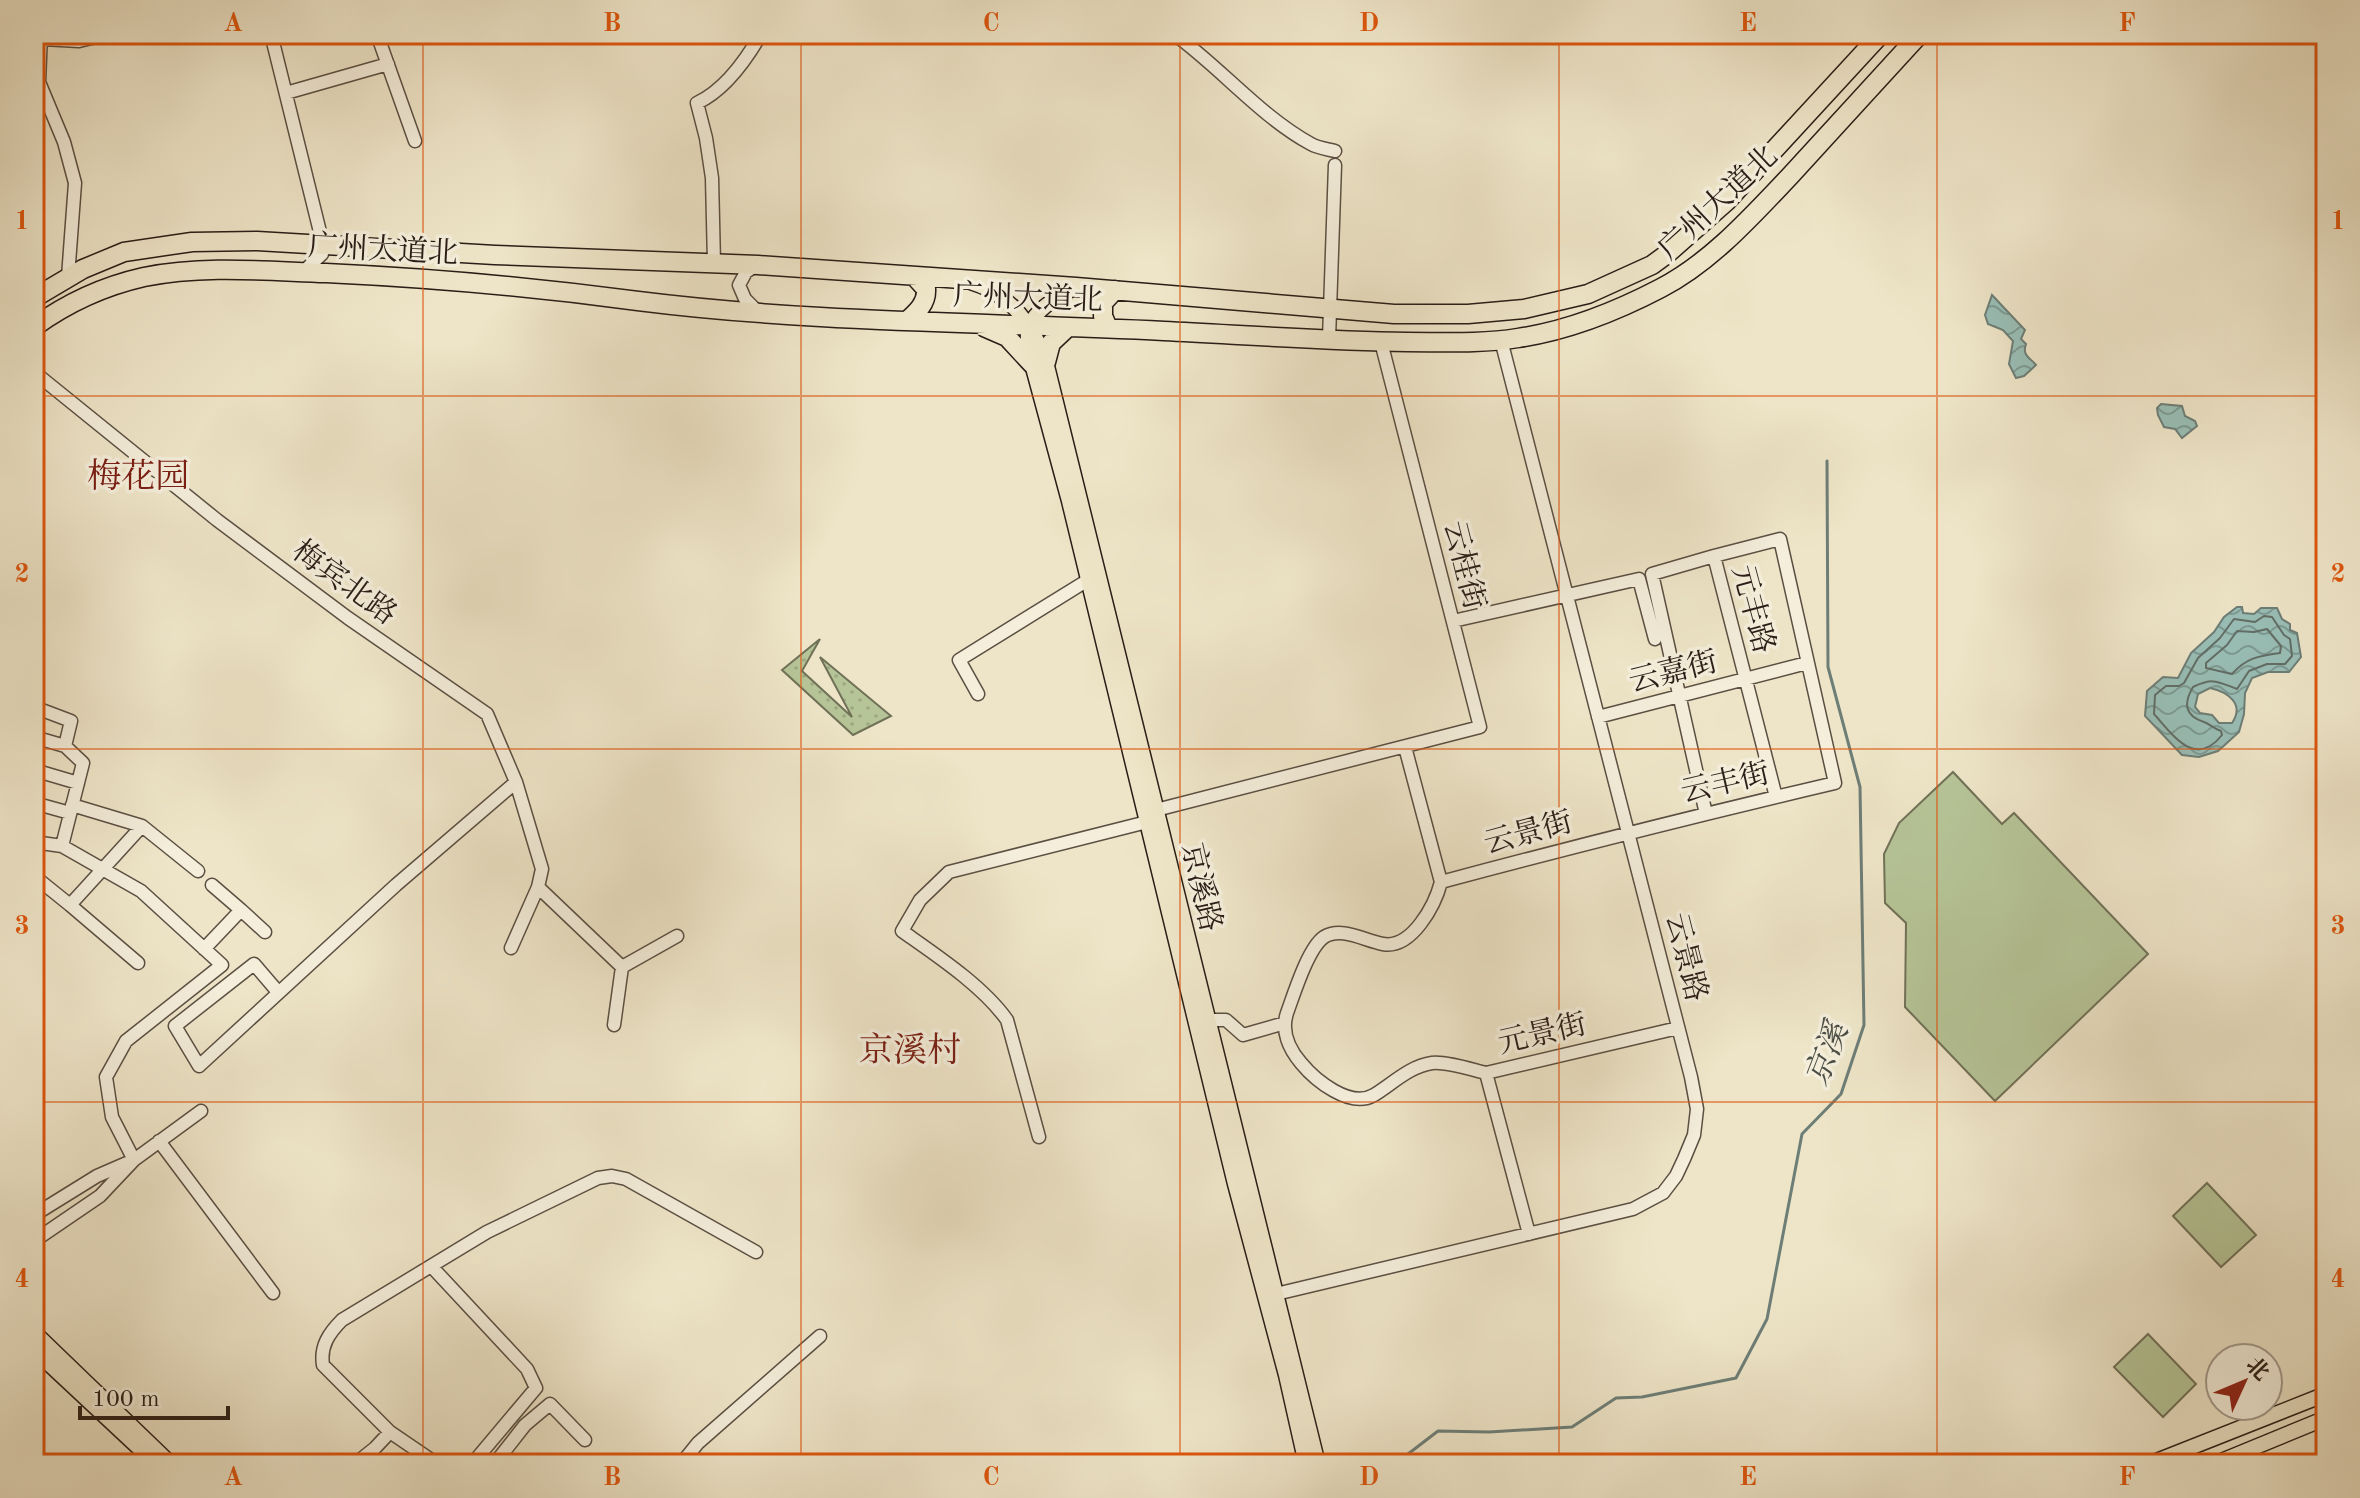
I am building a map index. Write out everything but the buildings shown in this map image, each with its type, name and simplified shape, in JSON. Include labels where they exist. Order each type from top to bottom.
[{"type":"highway","name":"广州大道北","points":[[34,298],[110,257],[158,246],[224,241],[758,265],[1444,315],[1524,309],[1588,294],[1652,265],[1677,246],[1727,201],[1881,34]]},
{"type":"highway","name":"广州大道北","points":[[34,327],[77,300],[107,288],[140,278],[216,270],[503,284],[684,306],[907,321],[1381,342],[1501,340],[1544,333],[1603,313],[1656,291],[1697,265],[1775,191],[1920,34]]},
{"type":"highway","points":[[907,321],[927,295],[926,289],[915,277]]},
{"type":"highway","points":[[1108,328],[1103,316],[1103,303],[1115,290]]},
{"type":"highway","points":[[966,322],[1007,337],[1039,363],[1051,343],[1068,327]]},
{"type":"main road","name":"京溪路","points":[[960,280],[998,294],[1030,325],[1041,346],[1039,363],[1088,580],[1207,1020],[1318,1464]]},
{"type":"main road","points":[[1030,325],[1051,301],[1076,287]]},
{"type":"main road","name":"京溪路","points":[[1039,363],[1152,816],[1235,1184],[1289,1387],[1306,1464]]},
{"type":"main road","points":[[34,1332],[171,1464]]},
{"type":"main road","points":[[34,1350],[156,1464]]},
{"type":"main road","points":[[2149,1464],[2180,1458],[2326,1394]]},
{"type":"main road","points":[[2214,1464],[2326,1418]]},
{"type":"street","points":[[68,277],[75,183],[64,142],[39,82],[40,36],[79,41],[108,34]]},
{"type":"street","points":[[271,34],[323,244],[322,254],[303,272]]},
{"type":"street","points":[[377,34],[415,141]]},
{"type":"street","points":[[714,263],[712,178],[697,103],[709,98],[728,79],[761,34]]},
{"type":"street","points":[[1174,34],[1200,52],[1275,119],[1335,158],[1329,339]]},
{"type":"street","points":[[286,93],[388,64]]},
{"type":"street","points":[[758,265],[746,272],[739,285],[745,299],[758,312]]},
{"type":"street","name":"云景路","points":[[1276,1294],[1633,1209],[1663,1193],[1676,1176],[1694,1135],[1697,1109],[1678,1028],[1501,340]]},
{"type":"street","name":"云桂街","points":[[1039,1137],[1007,1020],[997,1006],[946,962],[902,931],[920,900],[949,872],[1480,727],[1381,342]]},
{"type":"street","name":"梅宾北路","points":[[34,372],[229,529],[348,618],[487,714],[516,782],[542,869],[538,887]]},
{"type":"street","name":"元丰路","points":[[1776,797],[1714,556],[1780,539],[1835,783]]},
{"type":"street","points":[[1706,814],[1652,574],[1714,556]]},
{"type":"street","points":[[1453,621],[1639,579],[1655,639]]},
{"type":"street","points":[[978,694],[959,660],[1088,580]]},
{"type":"street","name":"云嘉街","points":[[1598,717],[1807,663]]},
{"type":"street","points":[[34,707],[71,721],[65,746]]},
{"type":"street","points":[[34,737],[65,746],[83,763],[62,846]]},
{"type":"street","points":[[1405,747],[1441,882],[1438,896],[1419,928],[1404,939],[1386,945],[1343,933],[1326,936],[1315,947],[1300,979],[1284,1031],[1298,1060],[1314,1077],[1331,1090],[1349,1097],[1370,1098],[1402,1075],[1433,1063],[1486,1073]]},
{"type":"street","points":[[34,770],[78,783]]},
{"type":"street","points":[[278,992],[254,964],[175,1026],[199,1066],[396,885],[516,782]]},
{"type":"street","name":"云丰街","points":[[1628,832],[1835,783]]},
{"type":"street","points":[[34,803],[142,826],[198,871]]},
{"type":"street","points":[[70,905],[142,826]]},
{"type":"street","name":"云景街","points":[[1441,882],[1628,832]]},
{"type":"street","points":[[34,842],[62,846],[141,891],[222,965],[126,1041],[106,1077],[112,1117],[134,1160]]},
{"type":"street","points":[[34,876],[138,963]]},
{"type":"street","points":[[212,885],[265,932]]},
{"type":"street","points":[[511,948],[538,887],[622,967]]},
{"type":"street","points":[[204,949],[241,910]]},
{"type":"street","points":[[622,967],[677,936]]},
{"type":"street","points":[[614,1025],[622,967]]},
{"type":"street","points":[[1207,1020],[1226,1020],[1243,1035],[1285,1023]]},
{"type":"street","name":"元景街","points":[[1529,1234],[1486,1073],[1678,1028]]},
{"type":"street","points":[[34,1241],[100,1196],[134,1160],[201,1111]]},
{"type":"street","points":[[159,1141],[273,1293]]},
{"type":"street","points":[[34,1215],[97,1176],[134,1160]]},
{"type":"street","points":[[437,1464],[390,1432],[323,1365],[327,1336],[342,1320],[511,1219],[598,1178],[612,1176],[626,1179],[756,1252]]},
{"type":"street","points":[[431,1266],[527,1369],[536,1388],[472,1464]]},
{"type":"street","points":[[681,1464],[698,1443],[820,1336]]},
{"type":"street","points":[[482,1453],[498,1463],[525,1425],[550,1404],[585,1440]]},
{"type":"street","points":[[355,1464],[390,1432]]},
{"type":"green space","points":[[820,639],[802,671],[852,717],[820,657],[891,716],[853,735],[782,670]]},
{"type":"green space","points":[[1953,772],[2002,824],[2014,813],[2148,954],[1995,1101],[1905,1007],[1906,923],[1885,903],[1884,854],[1899,823]]},
{"type":"green space","points":[[2207,1183],[2256,1235],[2221,1267],[2173,1216]]},
{"type":"green space","points":[[2148,1334],[2196,1384],[2163,1417],[2114,1367]]},
{"type":"water","points":[[1992,295],[2025,330],[2021,339],[2026,344],[2026,353],[2036,365],[2024,376],[2016,378],[2009,364],[2013,341],[2003,330],[1988,324],[1985,315]]},
{"type":"water","points":[[2161,404],[2182,406],[2185,416],[2195,421],[2197,426],[2182,438],[2175,429],[2164,427],[2157,408]]},
{"type":"water","points":[[2237,607],[2242,607],[2243,613],[2254,614],[2261,608],[2277,608],[2282,619],[2290,624],[2290,630],[2297,633],[2301,657],[2289,672],[2268,672],[2252,678],[2245,693],[2239,732],[2218,751],[2199,757],[2182,755],[2145,716],[2147,691],[2163,677],[2178,678],[2191,653],[2214,632],[2224,617]],"holes":[[[2210,688],[2233,700],[2237,710],[2232,723],[2219,723],[2212,715],[2200,713],[2195,707],[2198,694]]]},
{"type":"waterway","name":"京溪","points":[[1395,1464],[1438,1431],[1489,1432],[1572,1427],[1616,1398],[1642,1397],[1736,1378],[1767,1319],[1802,1134],[1841,1094],[1864,1025],[1860,787],[1828,667],[1827,461]]},
{"type":"district","name":"梅花园","points":[[138,475]]},
{"type":"district","name":"京溪村","points":[[910,1049]]}]
